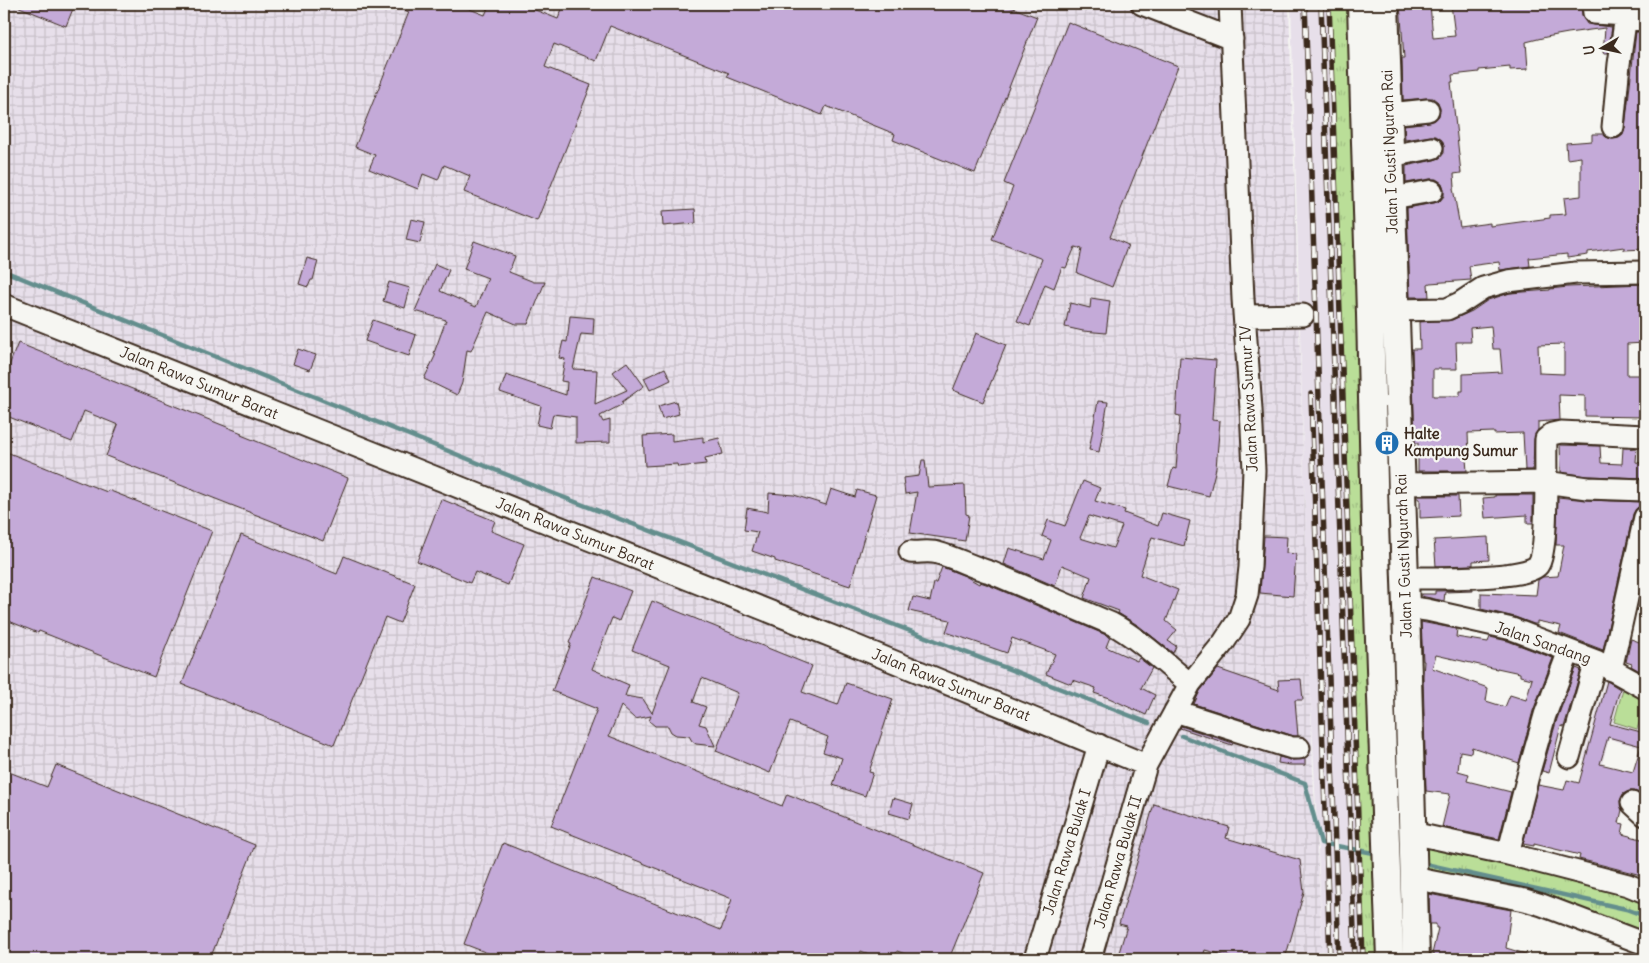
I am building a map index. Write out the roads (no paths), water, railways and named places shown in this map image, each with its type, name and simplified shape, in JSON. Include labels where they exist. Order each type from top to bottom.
[{"type":"main road","name":"Jalan I Gusti Ngurah Rai","points":[[1361,4],[1375,532],[1404,855],[1416,959]]},
{"type":"main road","name":"Jalan I Gusti Ngurah Rai","points":[[1385,4],[1406,607],[1404,855],[1390,959]]},
{"type":"street","points":[[1142,4],[1232,39]]},
{"type":"street","name":"Jalan Rawa Sumur IV","points":[[1146,765],[1190,684],[1239,619],[1247,595],[1254,470],[1243,299],[1230,4]]},
{"type":"street","points":[[1593,4],[1594,13],[1635,18],[1619,64],[1613,127]]},
{"type":"street","points":[[1389,114],[1428,110]]},
{"type":"street","points":[[1390,156],[1432,148]]},
{"type":"street","points":[[1392,198],[1432,191]]},
{"type":"street","points":[[1396,310],[1447,309],[1483,288],[1508,281],[1576,272],[1645,272]]},
{"type":"street","name":"Jalan Rawa Sumur Barat","points":[[4,305],[842,640],[1146,765]]},
{"type":"street","points":[[1245,316],[1303,315]]},
{"type":"street","points":[[1405,578],[1503,575],[1528,571],[1537,566],[1542,556],[1546,520],[1546,439],[1552,434],[1561,432],[1645,436]]},
{"type":"street","points":[[1402,484],[1545,482],[1586,488],[1645,490]]},
{"type":"street","points":[[1569,757],[1603,665],[1645,517]]},
{"type":"street","points":[[910,552],[936,552],[990,572],[1120,629],[1190,684]]},
{"type":"street","name":"Jalan Sandang","points":[[1406,607],[1512,629],[1603,665],[1645,688]]},
{"type":"street","points":[[1508,854],[1545,715],[1569,651]]},
{"type":"street","points":[[1175,711],[1292,748],[1298,748]]},
{"type":"street","name":"Jalan Rawa Bulak I","points":[[1035,959],[1098,745]]},
{"type":"street","name":"Jalan Rawa Bulak II","points":[[1090,959],[1146,765]]},
{"type":"street","points":[[1404,855],[1508,854],[1645,891]]},
{"type":"street","points":[[1404,855],[1645,944]]},
{"type":"waterway","points":[[4,271],[547,491],[1149,723]]},
{"type":"waterway","points":[[1182,736],[1305,783],[1321,843],[1379,854]]},
{"type":"waterway","points":[[1421,863],[1626,909],[1645,916]]},
{"type":"railway","points":[[1305,4],[1339,959]]},
{"type":"railway","points":[[1321,4],[1355,959]]},
{"type":"railway","points":[[1329,4],[1363,959]]},
{"type":"railway","points":[[1311,394],[1330,959]]},
{"type":"place","name":"Halte Kampung Sumur","points":[[1387,443]]}]
